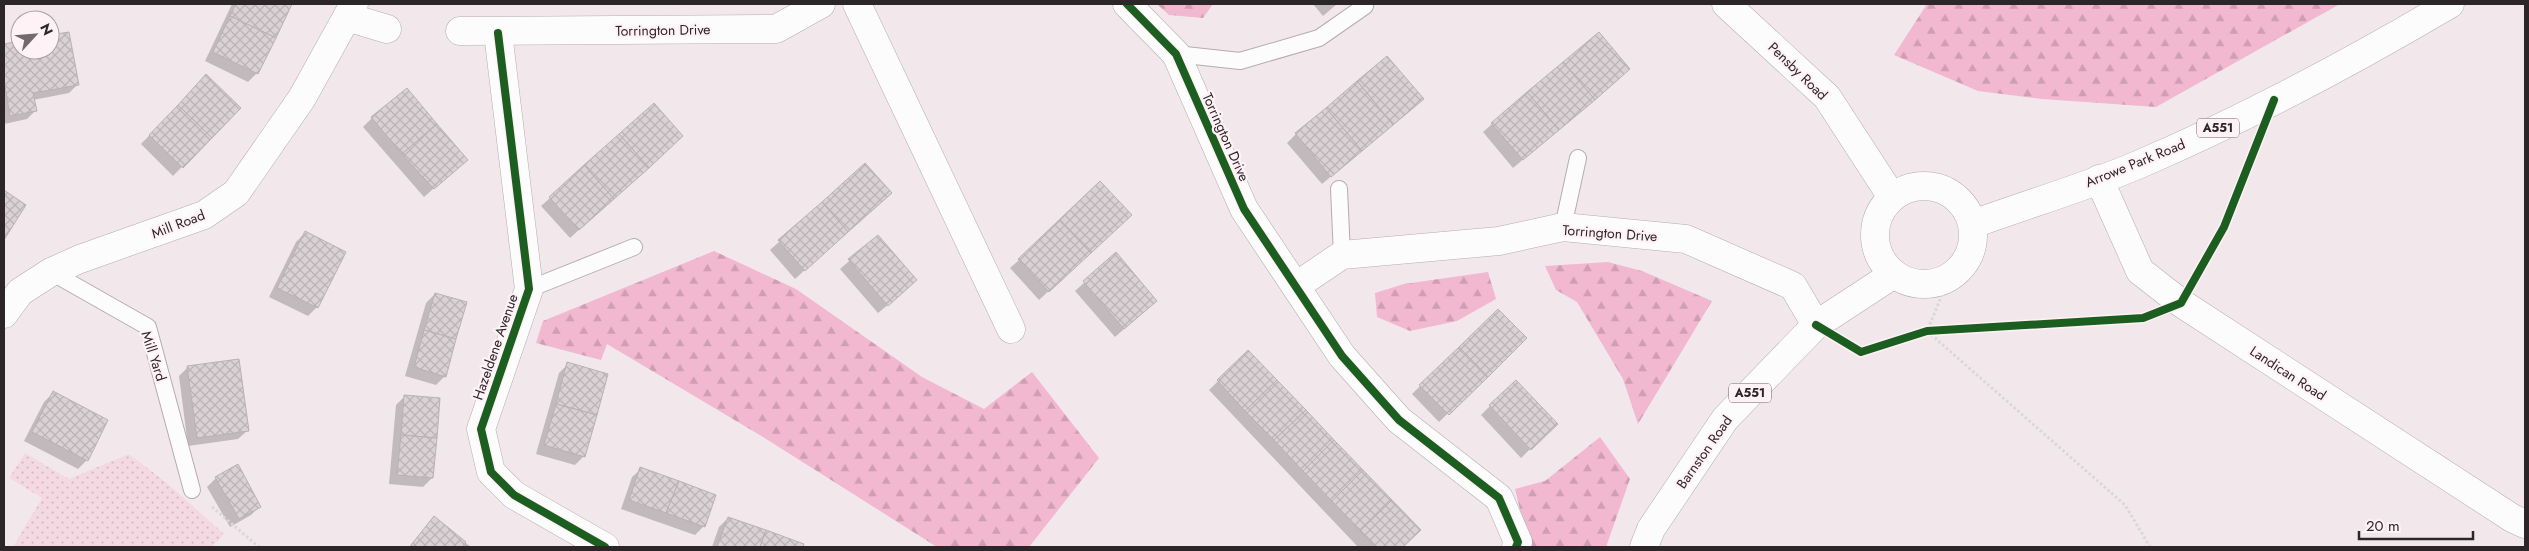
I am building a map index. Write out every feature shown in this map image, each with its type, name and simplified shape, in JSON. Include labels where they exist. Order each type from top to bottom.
[{"type":"street","name":"Torrington Drive","points":[[460,32],[776,29],[821,4]]},
{"type":"street","points":[[856,4],[1011,328]]},
{"type":"street","name":"Torrington Drive","points":[[1127,4],[1176,54],[1244,209],[1296,286],[1342,255],[1499,241],[1563,227],[1686,239],[1793,286],[1816,325]]},
{"type":"street","name":"Pensby Road","points":[[1726,4],[1827,97],[1892,197]]},
{"type":"street","name":"Arrowe Park Road","points":[[1973,224],[2139,164],[2207,133],[2355,60],[2450,4]]},
{"type":"street","points":[[350,10],[387,29]]},
{"type":"street","name":"Mill Road","points":[[4,314],[20,292],[51,272],[80,259],[204,216],[236,193],[302,98],[350,10]]},
{"type":"street","name":"Hazeldene Avenue","points":[[498,33],[529,289],[481,429],[491,472],[514,495],[605,547]]},
{"type":"street","name":"Landican Road","points":[[2099,179],[2140,271],[2181,303],[2512,518],[2525,524]]},
{"type":"street","points":[[1916,186],[1934,187],[1956,197],[1973,224],[1973,246],[1958,272],[1941,282],[1918,284],[1894,274],[1881,259],[1875,238],[1880,214],[1892,197],[1916,186]]},
{"type":"street","name":"Barnston Road","points":[[1644,547],[1651,529],[1725,419],[1816,325],[1894,274]]},
{"type":"street","points":[[1296,286],[1342,356],[1399,420],[1499,498],[1518,542],[1516,547]]},
{"type":"lane","points":[[1176,54],[1240,61],[1318,38],[1365,6]]},
{"type":"lane","points":[[1563,227],[1578,158]]},
{"type":"lane","points":[[1340,189],[1342,255]]},
{"type":"lane","points":[[529,289],[634,247]]},
{"type":"lane","name":"Mill Yard","points":[[51,272],[148,327],[192,490]]},
{"type":"path","points":[[1927,331],[1950,276]]},
{"type":"path","points":[[1927,331],[2125,505],[2150,547]]},
{"type":"path","points":[[1918,334],[1927,331],[1937,331]]},
{"type":"path","points":[[192,490],[259,547]]},
{"type":"shaded area","points":[[25,453],[69,479],[129,454],[167,483],[224,534],[212,547],[13,547],[42,498],[9,478]]},
{"type":"green space","points":[[1157,4],[1213,4],[1203,18],[1169,15]]},
{"type":"green space","points":[[1927,4],[2340,4],[2156,107],[2042,99],[1978,91],[1894,55]]},
{"type":"green space","points":[[714,251],[796,289],[922,377],[984,409],[1032,372],[1099,458],[1029,547],[937,547],[763,437],[607,344],[601,360],[536,343],[543,321]]},
{"type":"green space","points":[[1608,262],[1642,271],[1712,301],[1638,424],[1623,379],[1577,302],[1556,290],[1545,266]]},
{"type":"green space","points":[[1488,272],[1496,299],[1457,321],[1410,331],[1377,317],[1375,293],[1404,284]]},
{"type":"green space","points":[[1600,437],[1630,479],[1606,547],[1529,547],[1515,489],[1545,481]]},
{"type":"building","points":[[236,4],[292,4],[276,38],[230,16]]},
{"type":"building","points":[[230,16],[276,38],[258,74],[213,52]]},
{"type":"building","points":[[69,32],[79,85],[33,93],[37,111],[10,116],[4,80],[4,44],[10,43],[10,60],[60,60],[60,33]]},
{"type":"building","points":[[1599,32],[1630,69],[1595,100],[1563,62]]},
{"type":"building","points":[[1387,56],[1424,99],[1393,125],[1357,81]]},
{"type":"building","points":[[1563,62],[1595,100],[1559,130],[1527,92]]},
{"type":"building","points":[[206,74],[241,108],[212,138],[178,105]]},
{"type":"building","points":[[1357,81],[1393,125],[1362,151],[1326,108]]},
{"type":"building","points":[[407,88],[437,124],[402,154],[371,117]]},
{"type":"building","points":[[1527,92],[1559,130],[1523,160],[1491,123]]},
{"type":"building","points":[[654,103],[683,136],[649,168],[619,134]]},
{"type":"building","points":[[178,105],[212,138],[183,168],[149,135]]},
{"type":"building","points":[[1326,108],[1362,151],[1331,177],[1295,133]]},
{"type":"building","points":[[437,124],[468,160],[434,189],[402,154]]},
{"type":"building","points":[[619,134],[649,168],[614,199],[584,165]]},
{"type":"building","points":[[865,163],[892,193],[848,232],[822,202]]},
{"type":"building","points":[[584,165],[614,199],[579,230],[549,197]]},
{"type":"building","points":[[1100,181],[1132,215],[1091,253],[1059,220]]},
{"type":"building","points":[[4,190],[26,205],[4,240]]},
{"type":"building","points":[[822,202],[848,232],[805,271],[778,240]]},
{"type":"building","points":[[1059,220],[1091,253],[1049,292],[1018,259]]},
{"type":"building","points":[[305,231],[346,252],[318,308],[277,288]]},
{"type":"building","points":[[878,235],[917,280],[888,306],[848,259]]},
{"type":"building","points":[[1116,252],[1157,301],[1124,329],[1083,281]]},
{"type":"building","points":[[435,293],[467,302],[456,339],[424,330]]},
{"type":"building","points":[[1498,309],[1527,338],[1488,377],[1459,347]]},
{"type":"building","points":[[424,330],[456,339],[446,377],[414,367]]},
{"type":"building","points":[[1459,347],[1488,377],[1449,415],[1419,385]]},
{"type":"building","points":[[1248,350],[1277,380],[1245,411],[1217,380]]},
{"type":"building","points":[[239,359],[249,431],[197,438],[187,366]]},
{"type":"building","points":[[567,362],[608,374],[597,415],[556,404]]},
{"type":"building","points":[[1277,380],[1306,410],[1274,440],[1245,411]]},
{"type":"building","points":[[1516,380],[1558,424],[1531,450],[1489,405]]},
{"type":"building","points":[[53,391],[108,420],[88,461],[32,432]]},
{"type":"building","points":[[404,395],[440,398],[437,438],[401,435]]},
{"type":"building","points":[[556,404],[597,415],[585,457],[544,445]]},
{"type":"building","points":[[1306,410],[1334,440],[1303,471],[1274,440]]},
{"type":"building","points":[[401,435],[437,438],[433,478],[397,475]]},
{"type":"building","points":[[1334,440],[1363,470],[1332,501],[1303,471]]},
{"type":"building","points":[[238,464],[261,507],[239,519],[215,477]]},
{"type":"building","points":[[640,467],[679,481],[666,513],[629,500]]},
{"type":"building","points":[[1363,470],[1392,500],[1360,531],[1332,501]]},
{"type":"building","points":[[679,481],[716,495],[705,527],[666,513]]},
{"type":"building","points":[[1392,500],[1421,530],[1403,547],[1376,547],[1360,531]]},
{"type":"building","points":[[434,516],[466,542],[462,547],[414,547],[411,545]]},
{"type":"building","points":[[728,517],[766,530],[760,547],[717,547]]},
{"type":"building","points":[[766,530],[804,544],[803,547],[760,547]]},
{"type":"cycle path","points":[[1127,4],[1176,54],[1244,209],[1342,356],[1399,420],[1499,498],[1518,542],[1516,547]]},
{"type":"cycle path","points":[[498,33],[529,289],[481,429],[491,472],[514,495],[605,547]]},
{"type":"cycle path","points":[[1816,325],[1861,352],[1927,331],[2143,318],[2181,303],[2224,227],[2274,100]]}]
